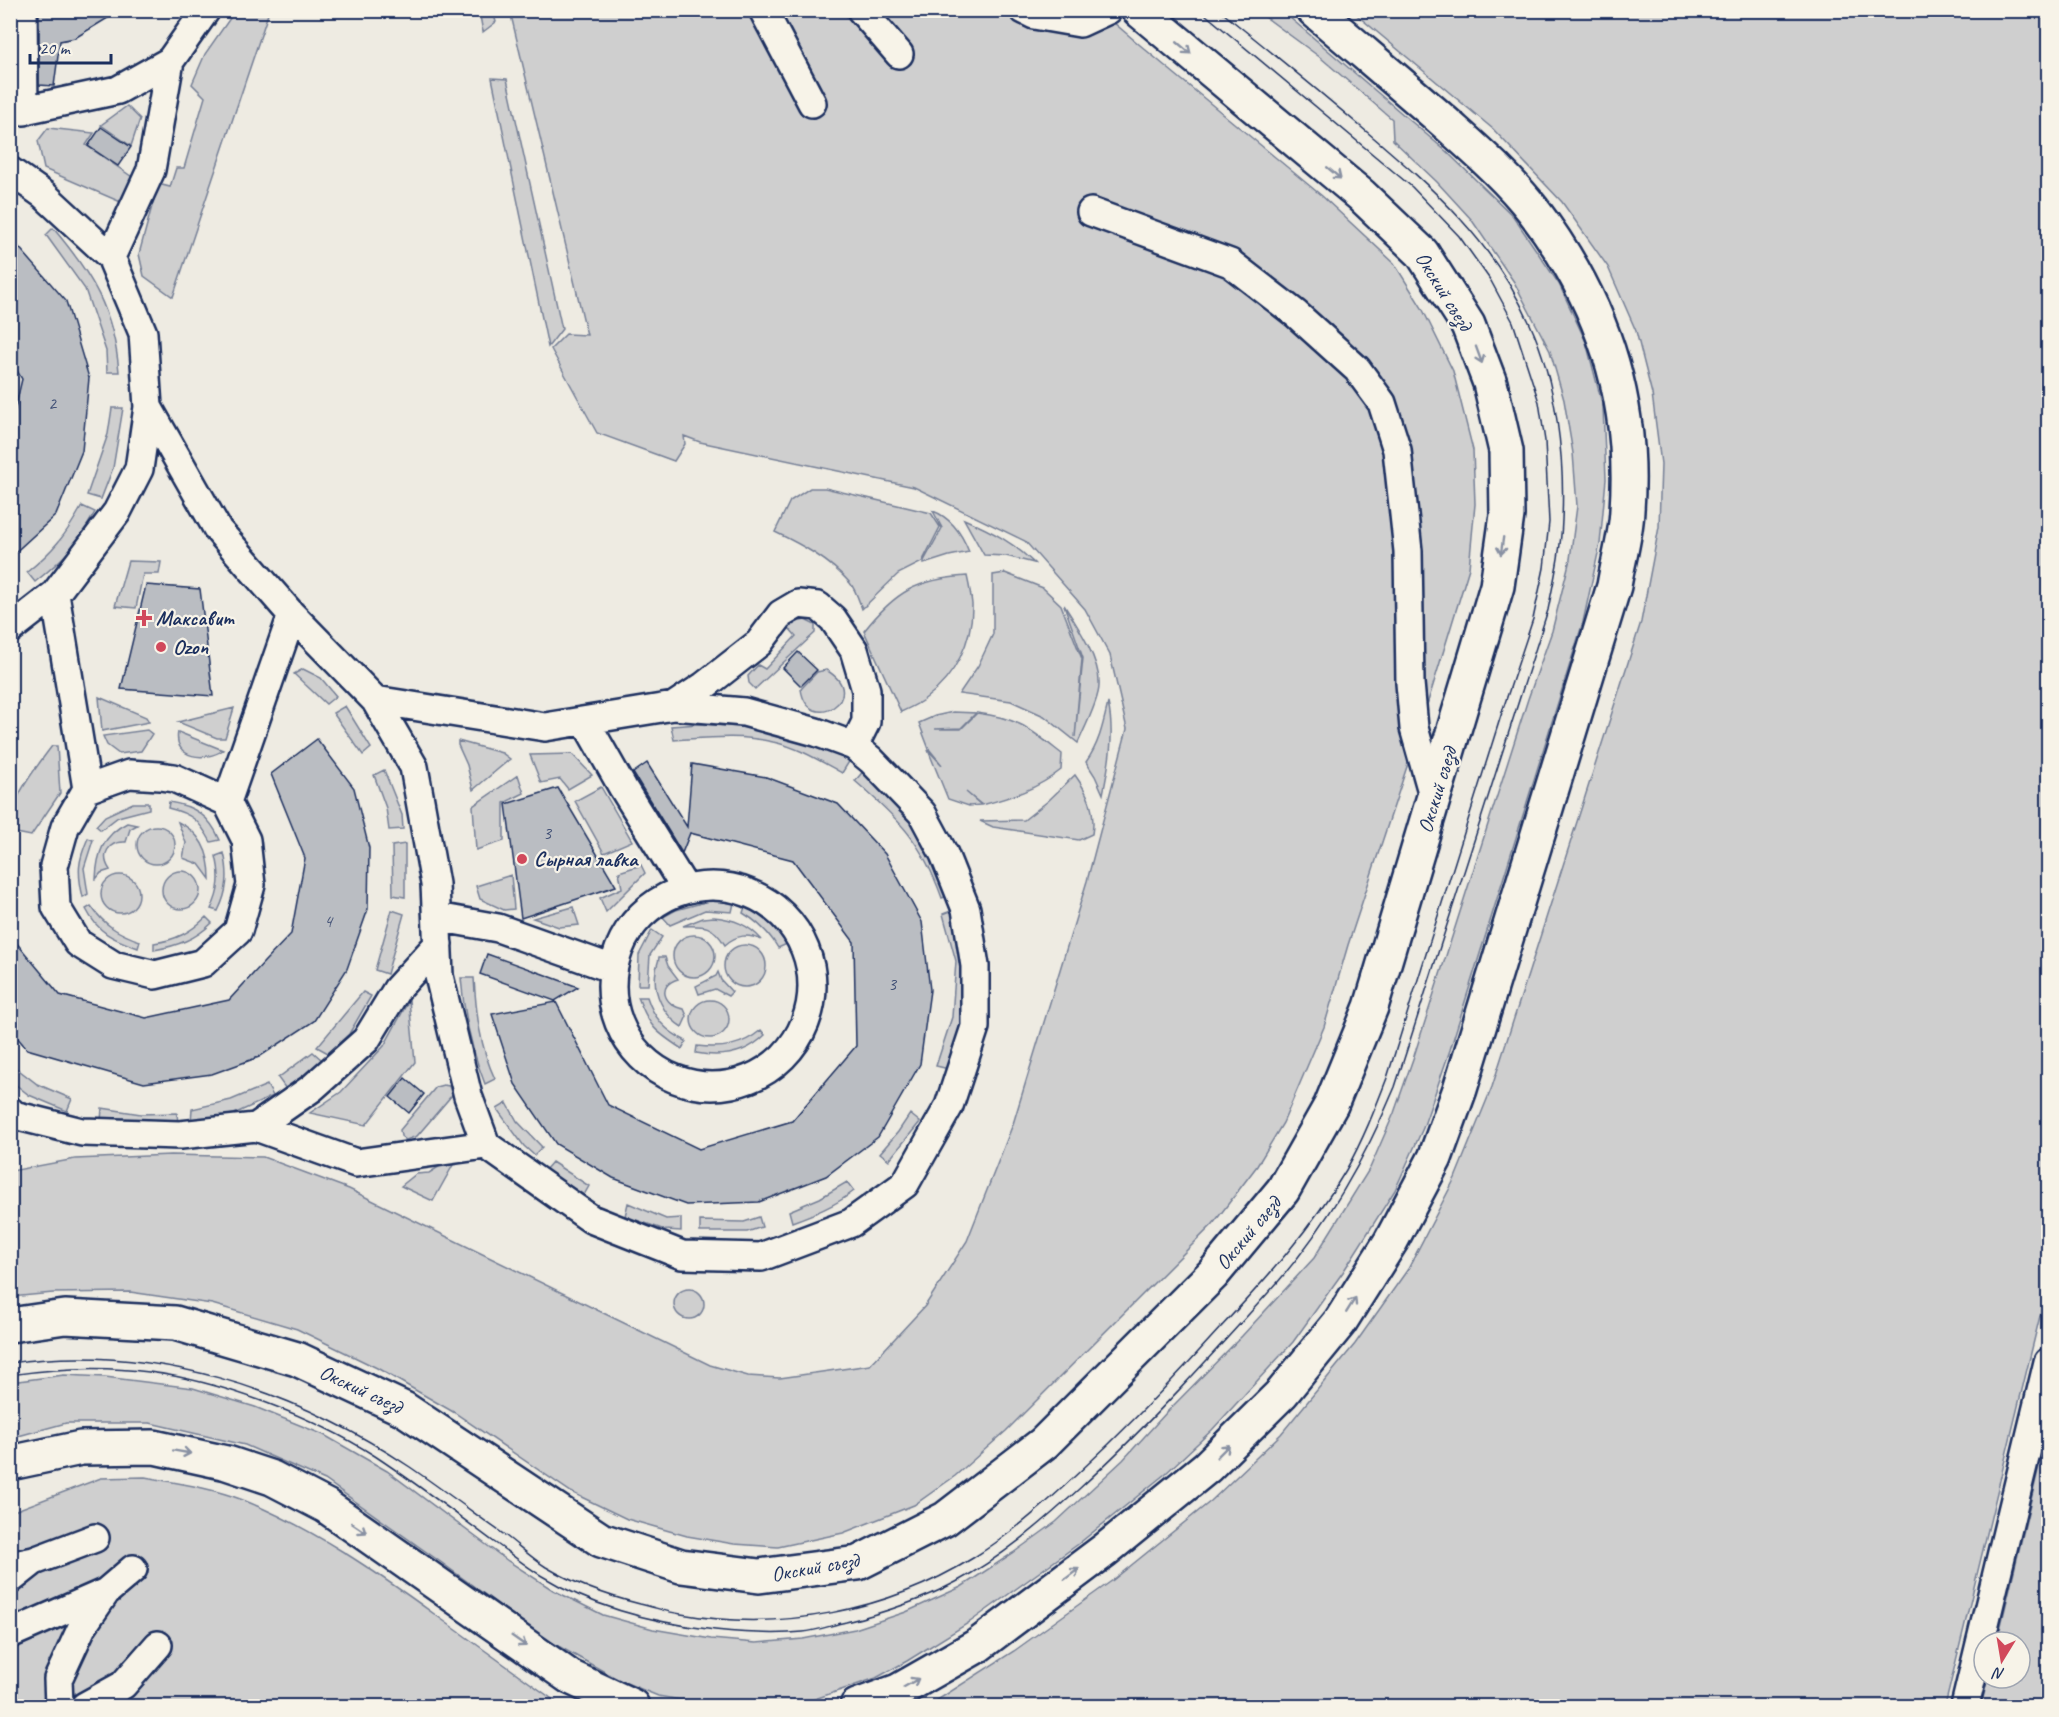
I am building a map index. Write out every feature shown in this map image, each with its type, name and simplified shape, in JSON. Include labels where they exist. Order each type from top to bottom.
[{"type":"main road","name":"Окский съезд","points":[[10,1325],[65,1317],[175,1323],[297,1359],[404,1409],[601,1540],[681,1566],[759,1576],[858,1563],[945,1519],[1044,1443],[1213,1274],[1283,1190],[1331,1105],[1371,1008],[1497,586],[1507,515],[1506,451],[1490,383],[1468,325],[1422,252],[1361,195],[1139,10]]},
{"type":"main road","points":[[857,1707],[898,1691],[977,1646],[1105,1550],[1207,1467],[1282,1393],[1340,1322],[1391,1241],[1436,1158],[1460,1089],[1614,586],[1628,512],[1628,452],[1624,417],[1618,381],[1598,319],[1569,261],[1531,208],[1480,154],[1314,10]]},
{"type":"main road","points":[[10,1481],[47,1467],[124,1447]]},
{"type":"main road","points":[[10,1463],[81,1448],[154,1447],[227,1463],[272,1479],[326,1506],[570,1677],[632,1707]]},
{"type":"street","points":[[23,10],[17,112],[118,90],[170,61]]},
{"type":"street","points":[[111,257],[151,170],[170,61],[206,10]]},
{"type":"street","points":[[763,10],[812,103]]},
{"type":"street","points":[[861,10],[899,54]]},
{"type":"street","points":[[1024,10],[1034,15],[1080,23],[1108,10]]},
{"type":"street","points":[[10,171],[44,195],[111,257],[143,333],[148,407],[139,470],[117,512],[55,594],[10,629]]},
{"type":"street","points":[[1091,212],[1230,263],[1296,314],[1357,369],[1382,403],[1397,450],[1408,551],[1410,683],[1414,728],[1434,799]]},
{"type":"street","points":[[148,407],[218,530],[292,615],[375,700],[414,766],[435,884],[439,976],[468,1096],[486,1145],[591,1219],[682,1255],[761,1257],[851,1223],[905,1184],[949,1106],[975,1026],[975,966],[966,909],[944,854],[922,813],[872,760],[854,746],[816,732],[744,712],[674,706],[545,727],[375,700]]},
{"type":"street","points":[[55,594],[87,789],[65,827],[54,866],[57,907],[78,944],[113,965],[155,975],[203,963],[238,931],[251,885],[246,840],[227,802],[174,778],[129,774],[87,789]]},
{"type":"street","points":[[674,706],[759,644],[781,614],[798,604],[818,606],[833,619],[854,650],[866,690],[866,722],[854,746]]},
{"type":"street","points":[[227,802],[292,615]]},
{"type":"street","points":[[585,721],[623,788],[686,888]]},
{"type":"street","points":[[720,885],[753,893],[782,913],[802,940],[812,973],[811,1008],[798,1039],[775,1065],[747,1081],[716,1087],[684,1083],[654,1069],[631,1047],[616,1019],[610,987],[615,955],[630,927],[654,903],[686,888],[720,885]]},
{"type":"street","points":[[437,917],[498,928],[613,969]]},
{"type":"street","points":[[256,1127],[312,1088],[366,1040],[397,989],[438,944]]},
{"type":"street","points":[[10,1111],[14,1115],[82,1132],[180,1135],[256,1127],[356,1163],[486,1145]]},
{"type":"street","points":[[1965,1707],[2049,1362]]},
{"type":"street","points":[[10,1580],[22,1563],[95,1538]]},
{"type":"street","points":[[59,1707],[58,1679],[82,1627],[106,1592],[133,1569]]},
{"type":"street","points":[[10,1634],[106,1592]]},
{"type":"street","points":[[85,1707],[123,1685],[158,1645]]},
{"type":"shaded area","points":[[235,11],[269,11],[173,297],[144,276],[139,254],[158,184],[170,187],[176,168],[184,168],[205,97],[192,84],[205,54]]},
{"type":"shaded area","points":[[479,11],[493,11],[496,22],[483,32]]},
{"type":"shaded area","points":[[510,11],[1100,11],[1322,196],[1394,263],[1422,308],[1453,371],[1473,450],[1475,504],[1469,568],[1423,718],[1348,945],[1324,1027],[1283,1123],[1257,1166],[1213,1224],[1006,1431],[955,1476],[914,1505],[843,1533],[778,1547],[734,1544],[687,1536],[627,1519],[571,1492],[455,1413],[377,1368],[297,1329],[212,1304],[130,1292],[53,1293],[11,1297],[11,1171],[75,1159],[171,1155],[263,1157],[349,1189],[710,1365],[748,1376],[780,1378],[870,1365],[925,1306],[967,1241],[1013,1124],[1087,881],[1127,729],[1110,655],[1085,609],[1025,541],[914,487],[700,442],[684,436],[685,444],[674,461],[597,433],[551,349],[566,334],[587,335]]},
{"type":"shaded area","points":[[1257,11],[1282,11],[1447,152],[1513,216],[1559,284],[1586,342],[1603,407],[1606,479],[1600,544],[1583,622],[1450,1050],[1423,1128],[1395,1190],[1343,1272],[1293,1342],[1212,1430],[1165,1474],[1077,1545],[970,1622],[876,1678],[812,1700],[778,1705],[735,1706],[698,1703],[658,1696],[619,1680],[544,1638],[325,1480],[245,1445],[150,1423],[66,1423],[11,1438],[11,1382],[64,1375],[105,1377],[193,1388],[255,1407],[324,1435],[387,1471],[508,1561],[553,1590],[603,1615],[653,1629],[711,1639],[756,1643],[803,1639],[855,1629],[906,1612],[961,1587],[1056,1522],[1123,1460],[1314,1258],[1370,1168],[1394,1113],[1414,1056],[1528,699],[1552,631],[1570,559],[1577,506],[1573,453],[1564,400],[1550,351],[1514,282],[1471,219],[1437,182],[1393,140],[1392,119],[1321,58]]},
{"type":"shaded area","points":[[1352,11],[2048,11],[2048,1283],[1945,1706],[928,1706],[1014,1651],[1113,1580],[1211,1501],[1281,1434],[1355,1344],[1408,1269],[1455,1178],[1492,1087],[1641,622],[1659,527],[1661,464],[1652,394],[1636,331],[1608,267],[1562,202],[1493,129]]},
{"type":"shaded area","points":[[492,78],[507,79],[562,329],[548,347]]},
{"type":"shaded area","points":[[127,106],[140,119],[131,146],[101,125]]},
{"type":"shaded area","points":[[48,128],[94,133],[86,145],[135,179],[123,203],[44,169],[38,141]]},
{"type":"shaded area","points":[[53,228],[79,261],[99,294],[112,330],[119,372],[107,372],[106,351],[85,289],[46,235]]},
{"type":"shaded area","points":[[112,408],[123,408],[113,468],[101,499],[87,495],[108,434]]},
{"type":"shaded area","points":[[810,488],[825,488],[931,513],[940,527],[922,562],[898,574],[862,609],[852,586],[834,567],[775,532],[790,501]]},
{"type":"shaded area","points":[[82,506],[95,512],[88,524],[69,551],[35,582],[27,572],[58,542]]},
{"type":"shaded area","points":[[933,511],[956,527],[969,552],[924,564],[942,528]]},
{"type":"shaded area","points":[[964,519],[1001,538],[1034,563],[1006,556],[984,555]]},
{"type":"shaded area","points":[[128,561],[161,562],[159,574],[143,574],[136,608],[115,606]]},
{"type":"shaded area","points":[[1005,573],[1043,588],[1061,605],[1082,659],[1075,737],[1083,658],[1064,605],[1092,655],[1099,676],[1099,686],[1094,706],[1078,743],[1044,716],[1011,701],[959,694],[978,666],[993,634],[993,575]]},
{"type":"shaded area","points":[[967,576],[972,618],[966,644],[960,657],[946,680],[920,702],[901,712],[864,631],[886,606],[908,590],[934,580]]},
{"type":"shaded area","points":[[805,620],[815,625],[815,633],[755,689],[749,683],[748,676],[758,665],[765,669],[796,636],[789,628],[796,622]]},
{"type":"shaded area","points":[[303,669],[321,678],[336,696],[326,704],[294,674]]},
{"type":"shaded area","points":[[826,670],[838,680],[842,691],[840,700],[833,707],[824,711],[814,710],[806,703],[801,689],[817,672]]},
{"type":"shaded area","points":[[99,697],[146,717],[149,722],[102,731]]},
{"type":"shaded area","points":[[1108,703],[1111,737],[1103,794],[1086,762],[1097,741]]},
{"type":"shaded area","points":[[345,706],[371,748],[363,755],[333,713]]},
{"type":"shaded area","points":[[234,708],[225,738],[217,738],[178,722]]},
{"type":"shaded area","points":[[953,712],[976,713],[961,728],[935,729],[961,729],[977,713],[1004,718],[1032,731],[1062,754],[1061,770],[1024,792],[982,805],[966,792],[981,805],[969,806],[948,799],[928,750],[942,765],[929,749],[919,723]]},
{"type":"shaded area","points":[[699,724],[767,729],[837,752],[850,760],[842,773],[782,744],[749,738],[724,737],[674,740],[671,726]]},
{"type":"shaded area","points":[[147,730],[152,734],[141,751],[119,754],[107,745],[103,736]]},
{"type":"shaded area","points":[[178,732],[223,750],[208,756],[192,756],[181,748]]},
{"type":"shaded area","points":[[458,741],[502,753],[510,759],[473,790]]},
{"type":"shaded area","points":[[52,746],[57,746],[60,793],[31,836],[12,832],[10,822],[17,800],[31,775]]},
{"type":"shaded area","points":[[572,754],[592,775],[568,789],[560,779],[541,783],[530,755]]},
{"type":"shaded area","points":[[865,769],[902,804],[955,893],[942,898],[926,862],[908,833],[855,781]]},
{"type":"shaded area","points":[[384,770],[402,815],[403,829],[389,830],[386,808],[374,775]]},
{"type":"shaded area","points":[[518,775],[524,793],[504,803],[504,841],[476,850],[473,806]]},
{"type":"shaded area","points":[[1075,775],[1090,803],[1093,818],[1092,834],[1079,840],[993,827],[980,821],[1024,820]]},
{"type":"shaded area","points":[[601,787],[632,841],[604,853],[575,801]]},
{"type":"shaded area","points":[[169,802],[186,806],[200,813],[211,824],[220,840],[211,842],[203,828],[194,819],[168,808]]},
{"type":"shaded area","points":[[133,803],[149,803],[149,809],[118,817],[101,830],[96,826],[105,816]]},
{"type":"shaded area","points":[[178,822],[193,832],[203,845],[210,879],[199,864],[183,858],[186,843]]},
{"type":"shaded area","points":[[127,823],[137,825],[130,829],[126,842],[110,846],[106,859],[110,870],[101,873],[96,879],[103,846],[112,833]]},
{"type":"shaded area","points":[[156,826],[169,832],[175,845],[169,858],[156,864],[143,858],[137,845],[143,832]]},
{"type":"shaded area","points":[[88,838],[93,840],[84,868],[88,894],[83,897],[80,867]]},
{"type":"shaded area","points":[[405,844],[405,897],[393,895],[392,846]]},
{"type":"shaded area","points":[[224,853],[227,882],[218,911],[211,909],[219,883],[216,856]]},
{"type":"shaded area","points":[[641,865],[645,873],[606,912],[600,898],[622,888],[619,872]]},
{"type":"shaded area","points":[[181,871],[194,877],[200,890],[194,903],[181,909],[168,903],[162,890],[168,877]]},
{"type":"shaded area","points":[[120,875],[133,881],[139,894],[133,907],[120,913],[107,907],[101,894],[107,881]]},
{"type":"shaded area","points":[[511,875],[514,909],[504,910],[480,899],[476,886]]},
{"type":"shaded area","points":[[709,901],[734,903],[732,912],[705,910],[670,925],[663,917],[676,910]]},
{"type":"shaded area","points":[[91,906],[112,928],[140,941],[138,948],[101,930],[86,909]]},
{"type":"shaded area","points":[[573,907],[579,925],[559,927],[533,918]]},
{"type":"shaded area","points":[[745,907],[769,922],[787,944],[778,948],[763,928],[743,913]]},
{"type":"shaded area","points":[[956,909],[964,943],[962,1035],[949,1069],[936,1066],[952,1017],[956,961],[943,914]]},
{"type":"shaded area","points":[[392,910],[404,914],[387,974],[375,970]]},
{"type":"shaded area","points":[[206,917],[212,923],[193,938],[154,950],[154,943],[183,934]]},
{"type":"shaded area","points":[[714,917],[741,924],[752,930],[762,940],[743,936],[725,945],[716,933],[708,928],[683,926],[703,918]]},
{"type":"shaded area","points":[[652,930],[662,937],[650,955],[648,985],[638,985],[639,955]]},
{"type":"shaded area","points":[[694,935],[709,941],[715,956],[709,971],[694,977],[679,971],[673,956],[679,941]]},
{"type":"shaded area","points":[[745,945],[760,951],[766,966],[760,981],[745,987],[730,981],[724,966],[730,951]]},
{"type":"shaded area","points":[[659,957],[665,957],[668,966],[678,979],[667,986],[665,995],[672,1004],[684,1009],[687,1016],[682,1027],[670,1017],[658,995],[655,979]]},
{"type":"shaded area","points":[[718,972],[721,980],[732,992],[728,996],[715,989],[699,994],[696,986],[716,976]]},
{"type":"shaded area","points":[[461,978],[474,978],[480,1030],[495,1079],[485,1084],[469,1032]]},
{"type":"shaded area","points":[[363,992],[371,996],[349,1034],[328,1053],[317,1047]]},
{"type":"shaded area","points":[[638,997],[647,997],[653,1012],[662,1023],[672,1033],[686,1041],[682,1049],[654,1028]]},
{"type":"shaded area","points":[[409,1000],[415,1062],[366,1125],[310,1113],[341,1092],[384,1046]]},
{"type":"shaded area","points":[[710,1000],[724,1005],[729,1019],[724,1033],[710,1038],[696,1033],[691,1019],[696,1005]]},
{"type":"shaded area","points":[[761,1030],[765,1035],[750,1047],[742,1050],[724,1055],[696,1053],[697,1046],[715,1047],[739,1043]]},
{"type":"shaded area","points":[[313,1052],[322,1060],[298,1082],[286,1089],[278,1078]]},
{"type":"shaded area","points":[[11,1064],[37,1084],[72,1099],[67,1111],[29,1095],[11,1081]]},
{"type":"shaded area","points":[[267,1085],[273,1096],[234,1114],[191,1122],[192,1109],[231,1100]]},
{"type":"shaded area","points":[[449,1086],[452,1095],[417,1136],[406,1140],[401,1136],[400,1130],[436,1087]]},
{"type":"shaded area","points":[[507,1103],[517,1121],[542,1147],[534,1155],[524,1146],[497,1109]]},
{"type":"shaded area","points":[[102,1108],[141,1114],[177,1113],[178,1124],[101,1121]]},
{"type":"shaded area","points":[[910,1114],[920,1122],[889,1160],[880,1153]]},
{"type":"shaded area","points":[[552,1162],[589,1186],[584,1195],[545,1170]]},
{"type":"shaded area","points":[[445,1163],[453,1165],[433,1201],[401,1186],[416,1174],[429,1173]]},
{"type":"shaded area","points":[[847,1182],[854,1191],[824,1209],[792,1222],[789,1211],[820,1198]]},
{"type":"shaded area","points":[[628,1203],[666,1219],[681,1218],[681,1231],[665,1230],[625,1216]]},
{"type":"shaded area","points":[[759,1217],[762,1227],[747,1232],[700,1232],[700,1221],[744,1222]]},
{"type":"shaded area","points":[[689,1289],[700,1293],[704,1304],[700,1315],[689,1319],[678,1315],[674,1304],[678,1293]]},
{"type":"shaded area","points":[[2048,1429],[2048,1706],[1981,1706],[1985,1690],[2032,1690],[2032,1630],[2000,1630]]},
{"type":"shaded area","points":[[145,1477],[195,1486],[243,1500],[319,1537],[391,1583],[562,1706],[11,1706],[11,1512],[101,1478]]},
{"type":"building","points":[[39,10],[121,10],[75,38],[60,41],[54,86],[39,85]]},
{"type":"building","points":[[101,127],[131,147],[118,166],[88,146]]},
{"type":"building","points":[[10,237],[66,301],[89,378],[82,451],[56,515],[10,557],[10,430],[22,379],[10,359]]},
{"type":"building","points":[[146,585],[200,589],[213,696],[121,689]]},
{"type":"building","points":[[798,652],[817,670],[801,686],[783,668]]},
{"type":"building","points":[[317,739],[354,788],[369,848],[368,909],[347,969],[314,1021],[259,1057],[212,1074],[144,1083],[27,1049],[10,1029],[10,935],[60,995],[146,1018],[229,1000],[291,934],[305,858],[271,774]]},
{"type":"building","points":[[647,763],[687,827],[692,764],[766,777],[838,804],[885,854],[922,922],[930,990],[920,1064],[878,1137],[826,1176],[759,1202],[686,1205],[613,1178],[556,1144],[515,1084],[492,1014],[556,1002],[608,1105],[699,1149],[792,1121],[856,1046],[854,942],[793,860],[690,833],[682,853],[633,773]]},
{"type":"building","points":[[558,788],[616,886],[521,918],[506,804]]},
{"type":"building","points":[[487,954],[578,987],[555,1001],[480,974]]},
{"type":"building","points":[[405,1078],[424,1094],[409,1113],[390,1097]]},
{"type":"tram line","points":[[10,1363],[63,1358],[116,1359],[168,1366],[219,1378],[269,1394],[365,1439],[422,1475],[546,1567],[580,1584],[616,1597],[681,1614],[718,1619],[794,1618],[832,1613],[905,1592],[940,1576],[992,1546],[1044,1504],[1109,1444],[1179,1373],[1271,1272],[1318,1213],[1346,1170],[1387,1078],[1533,619],[1544,568],[1549,522],[1545,441],[1539,402],[1513,322],[1491,281],[1459,236],[1412,187],[1200,10]]},
{"type":"tram line","points":[[10,1375],[80,1369],[132,1370],[206,1383],[236,1392],[296,1415],[375,1456],[530,1568],[583,1597],[625,1612],[692,1627],[748,1633],[792,1633],[814,1630],[860,1618],[916,1600],[973,1573],[1005,1551],[1065,1502],[1105,1465],[1205,1363],[1277,1283],[1313,1238],[1344,1190],[1371,1140],[1395,1087],[1548,610],[1560,542],[1562,471],[1557,420],[1539,346],[1515,294],[1480,242],[1460,218],[1416,174],[1312,85],[1219,10]]},
{"type":"place","name":"Максавит","points":[[144,618]]},
{"type":"place","name":"Ozon","points":[[161,647]]},
{"type":"place","name":"Сырная лавка","points":[[522,859]]}]
